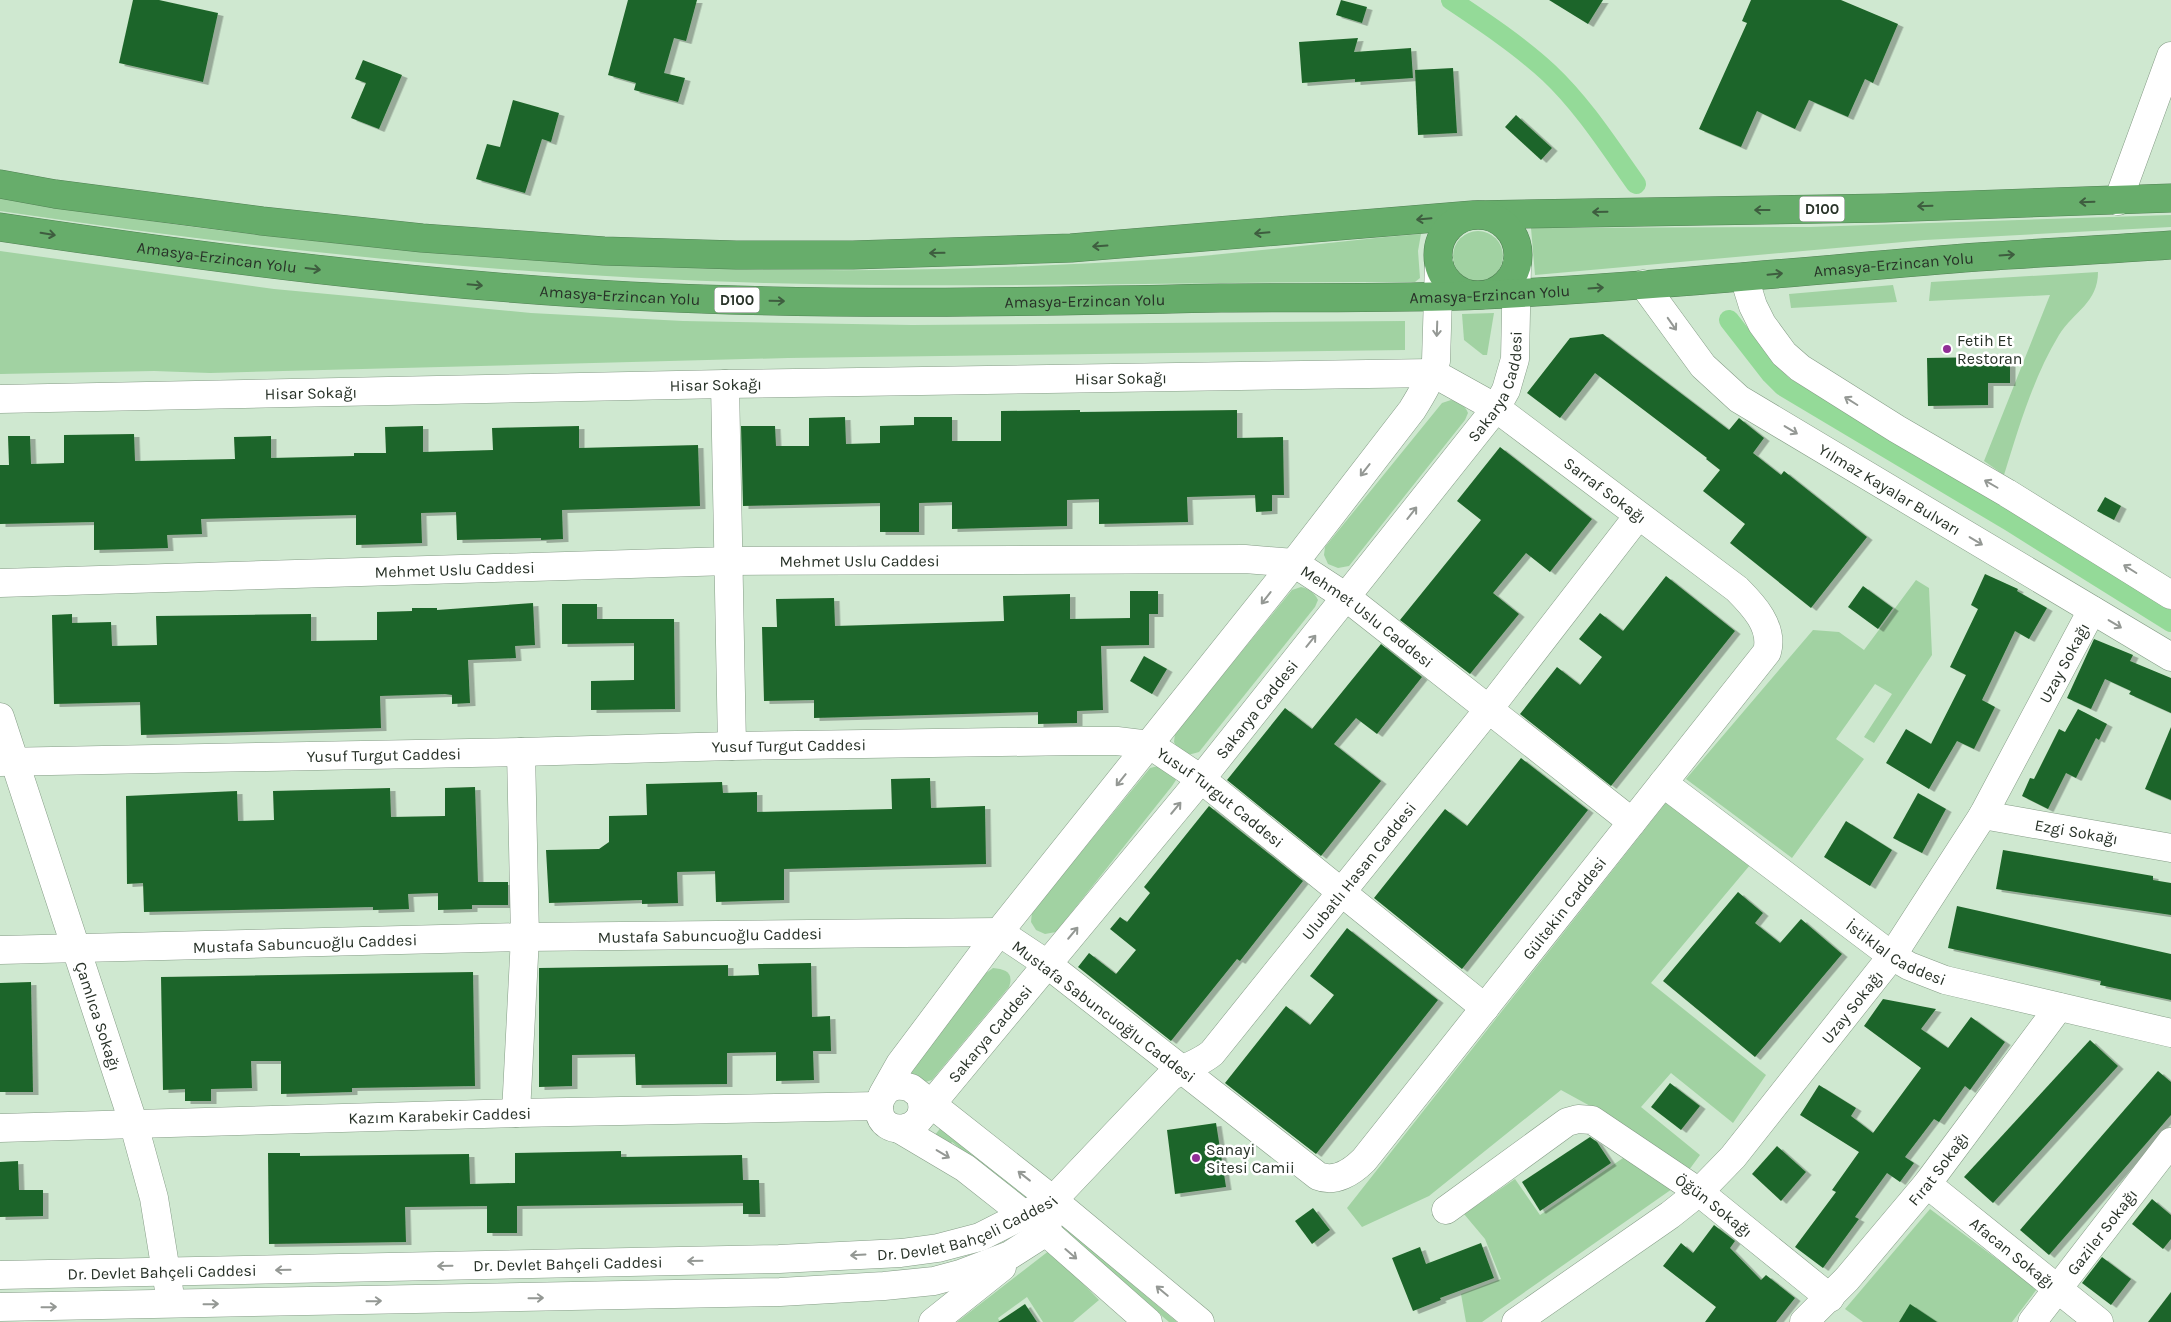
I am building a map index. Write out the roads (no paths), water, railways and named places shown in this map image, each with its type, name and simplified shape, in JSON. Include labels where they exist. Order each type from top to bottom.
[{"type":"highway","name":"D100","points":[[0,184],[55,194],[262,222],[522,246],[660,253],[853,255],[1062,249],[1472,215],[1816,209],[2171,198]]},
{"type":"highway","points":[[1472,215],[1485,216],[1497,220],[1507,228],[1514,238],[1518,250],[1517,264],[1512,276],[1503,286],[1491,293],[1478,295],[1464,292],[1452,286],[1444,276],[1439,263],[1438,249],[1442,237],[1455,223],[1472,215]]},
{"type":"highway","name":"Amasya-Erzincan Yolu","points":[[0,227],[107,243],[379,277],[630,296],[764,301],[1057,301],[1478,295],[1744,277],[1970,258],[2171,246]]},
{"type":"street","points":[[2118,201],[2171,56]]},
{"type":"street","points":[[881,1100],[900,1064],[999,932],[1294,563],[1412,410],[1433,373],[1436,361],[1439,263]]},
{"type":"street","name":"Sakarya Caddesi","points":[[917,1112],[1047,964],[1201,779],[1496,408],[1506,390],[1515,359],[1517,264]]},
{"type":"street","points":[[1744,277],[1753,306],[1762,324],[1784,354],[1800,368],[1897,430],[2007,493],[2171,595]]},
{"type":"street","name":"Yılmaz Kayalar Bulvarı","points":[[1643,284],[1703,366],[1739,398],[2171,657]]},
{"type":"street","name":"Sarraf Sokağı","points":[[1433,373],[1496,408],[1736,589],[1752,605],[1765,625]]},
{"type":"street","name":"Hisar Sokağı","points":[[0,399],[725,384],[1433,373]]},
{"type":"street","points":[[725,384],[732,746]]},
{"type":"street","name":"Ulubatlı Hasan Caddesi","points":[[1053,1200],[1169,1078],[1180,1069],[1204,1060],[1212,1053],[1488,710],[1638,516]]},
{"type":"street","name":"Mehmet Uslu Caddesi","points":[[0,583],[729,561],[1245,559],[1294,563],[1346,597],[1632,822]]},
{"type":"street","name":"Uzay Sokağı","points":[[1516,1322],[1670,1215],[1699,1192],[1733,1157],[1892,956],[1983,815],[2092,610]]},
{"type":"street","name":"Gültekin Caddesi","points":[[1337,1177],[1356,1168],[1364,1160],[1767,652],[1769,644],[1765,625]]},
{"type":"street","name":"Çamlıca Sokağı","points":[[0,717],[8,762],[77,949],[134,1124],[154,1198],[172,1314]]},
{"type":"street","name":"Yusuf Turgut Caddesi","points":[[8,762],[732,746],[1078,741],[1117,741],[1150,744],[1201,779],[1485,1008]]},
{"type":"street","points":[[516,1113],[525,937],[521,752]]},
{"type":"street","name":"İstiklal Caddesi","points":[[1664,783],[1892,956],[1909,966],[1945,980],[2171,1033]]},
{"type":"street","name":"Ezgi Sokağı","points":[[1983,815],[2171,848]]},
{"type":"street","name":"Mustafa Sabuncuoğlu Caddesi","points":[[0,950],[525,937],[999,932],[1047,964],[1318,1176],[1325,1178],[1337,1177]]},
{"type":"street","name":"Fırat Sokağı","points":[[1804,1322],[1830,1298],[1927,1184],[2060,1007]]},
{"type":"street","name":"Kazım Karabekir Caddesi","points":[[917,1112],[887,1125],[879,1113],[881,1100],[887,1090],[897,1086],[904,1086],[917,1112],[965,1168],[1046,1232],[1131,1317]]},
{"type":"street","name":"Kazım Karabekir Caddesi","points":[[0,1128],[881,1100]]},
{"type":"street","name":"Kazım Karabekir Caddesi","points":[[917,1112],[1053,1200],[1200,1322]]},
{"type":"street","name":"Öğün Sokağı","points":[[1446,1210],[1567,1122],[1578,1119],[1592,1120],[1699,1192],[1830,1298]]},
{"type":"street","name":"Gaziler Sokağı","points":[[2032,1322],[2171,1142]]},
{"type":"street","name":"Afacan Sokağı","points":[[1927,1184],[2099,1322]]},
{"type":"street","name":"Dr. Devlet Bahçeli Caddesi","points":[[0,1275],[779,1259],[901,1253],[938,1248],[980,1237],[1053,1200]]},
{"type":"street","name":"Dr. Devlet Bahçeli Caddesi","points":[[0,1307],[172,1314],[780,1292],[934,1281],[960,1274],[1010,1255],[1046,1232],[1053,1200]]},
{"type":"street","points":[[933,1322],[1046,1232]]},
{"type":"waterway","points":[[1451,0],[1514,44],[1549,73],[1584,112],[1636,184]]},
{"type":"waterway","points":[[1729,320],[1771,374],[1783,386],[2011,522],[2171,622]]},
{"type":"place","name":"Fetih Et Restoran","points":[[1947,349]]},
{"type":"place","name":"Sanayi Sitesi Camii","points":[[1196,1158]]}]
